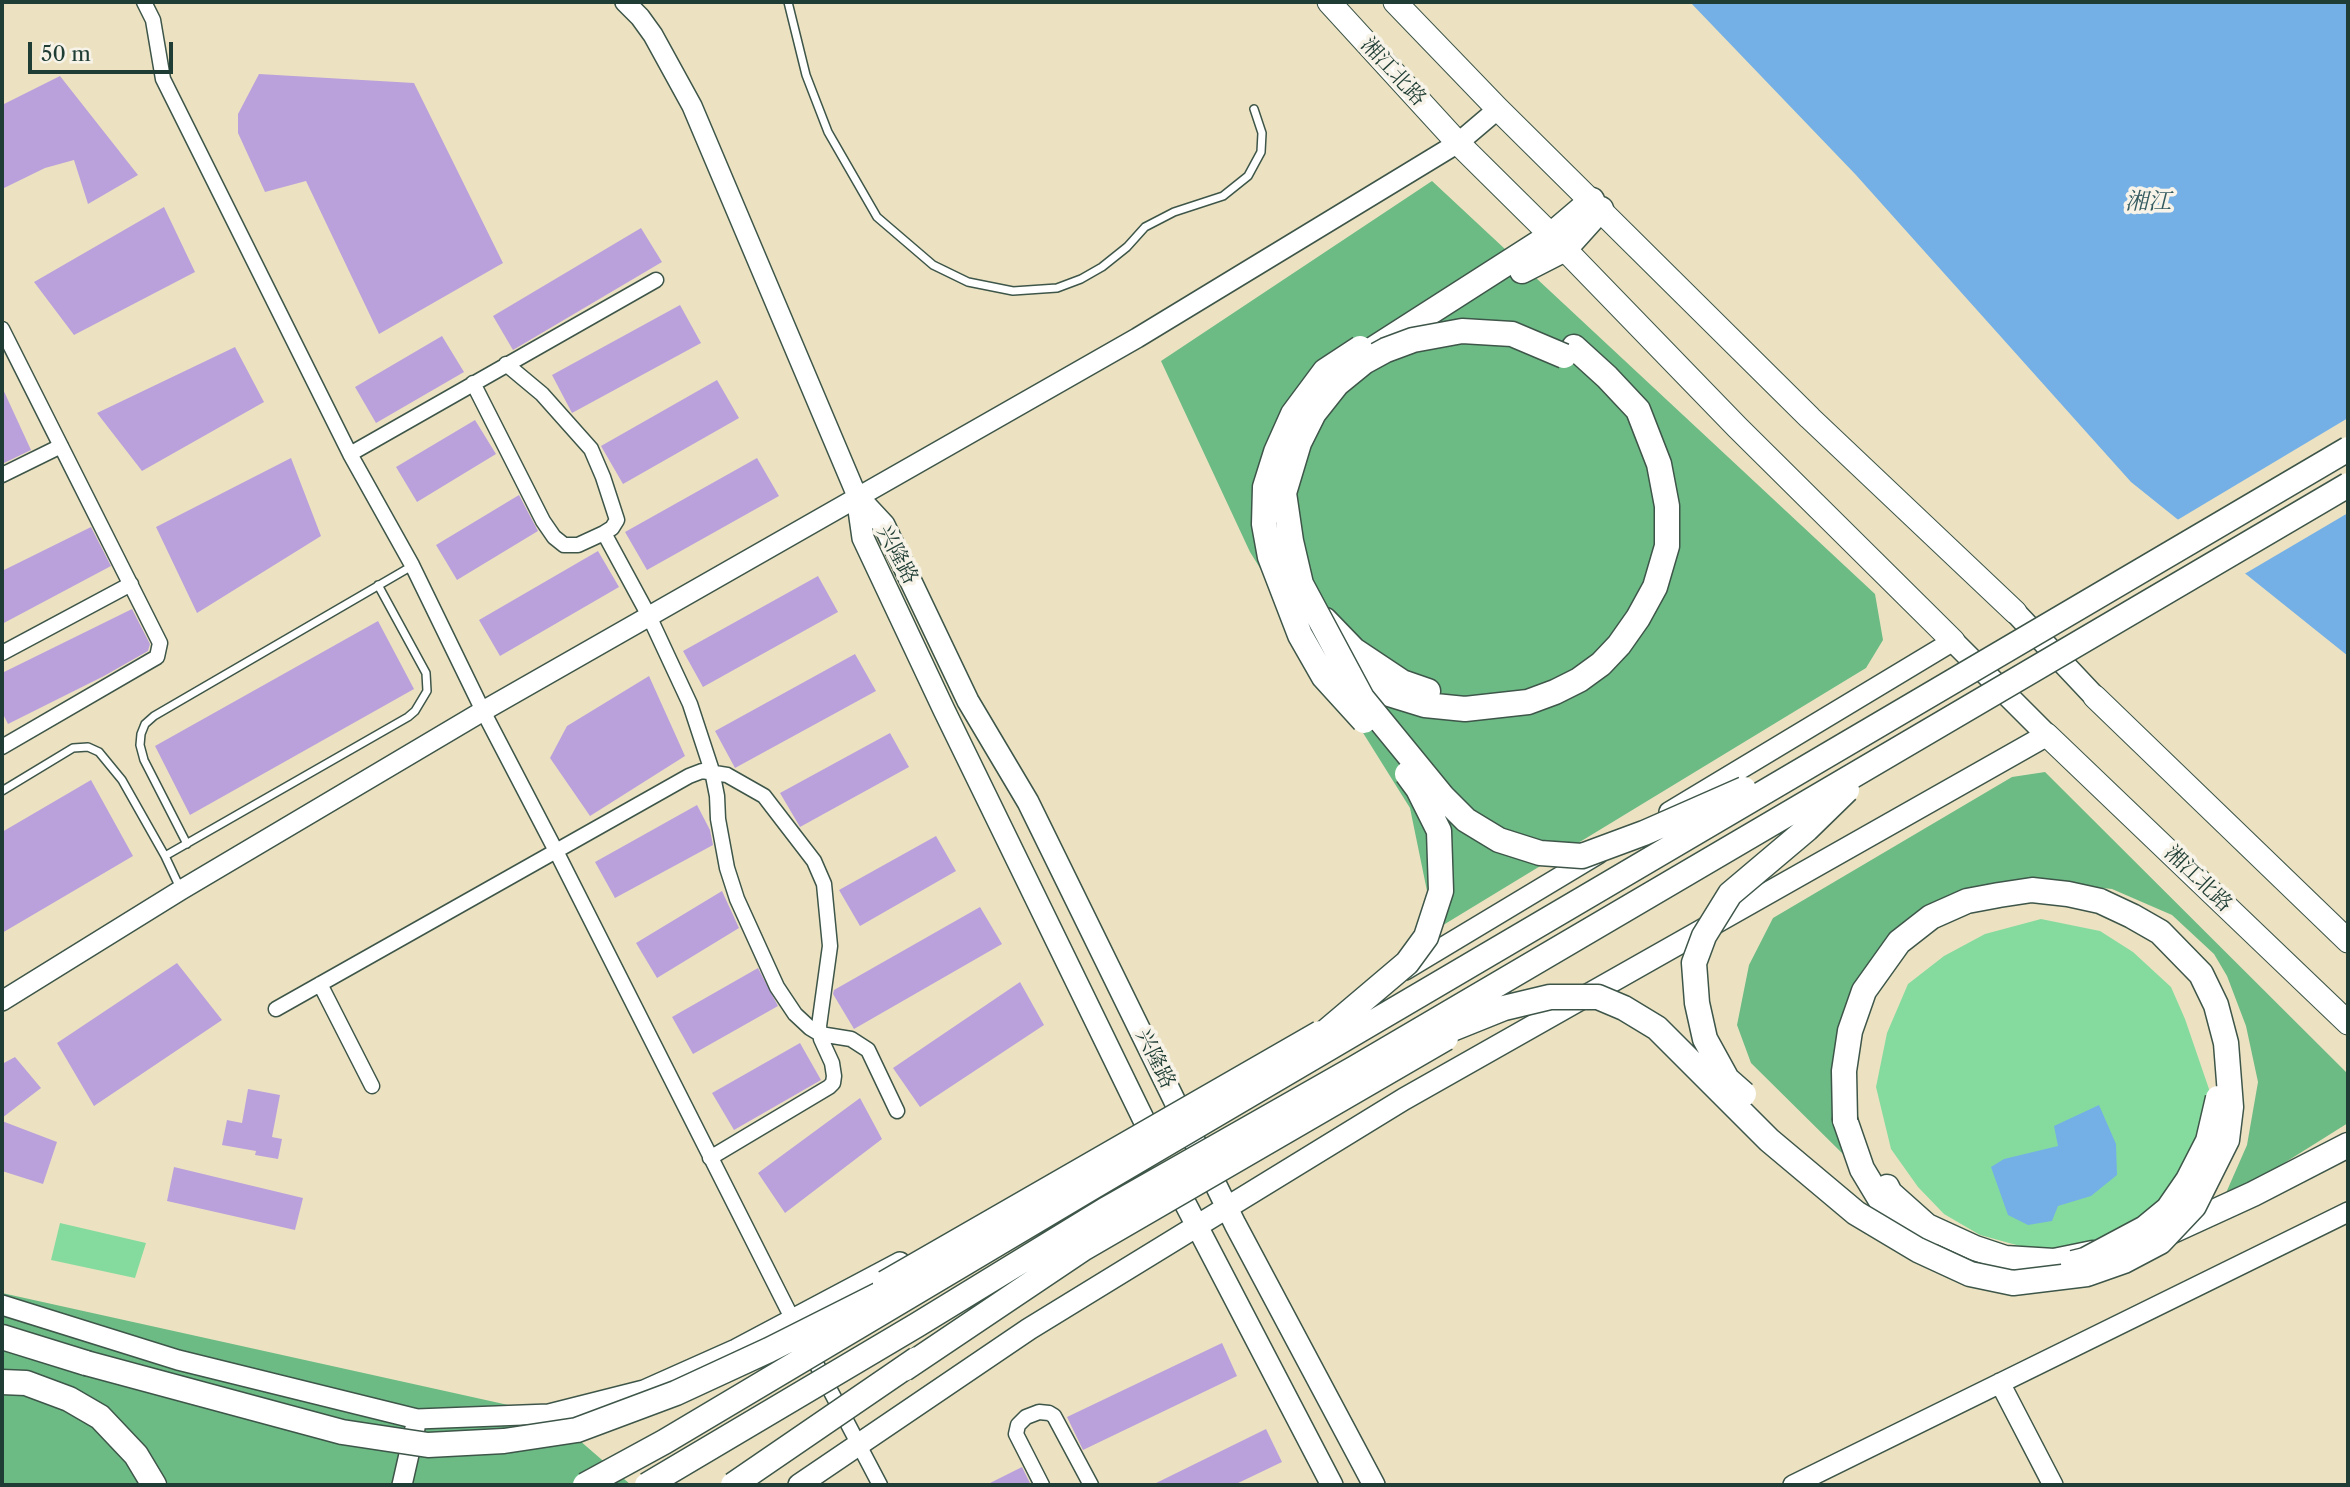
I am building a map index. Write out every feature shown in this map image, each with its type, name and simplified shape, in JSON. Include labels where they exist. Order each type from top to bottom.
[{"type":"highway","points":[[1249,1096],[1407,963],[1426,937],[1441,891],[1438,831],[1418,789],[1362,719],[1324,677],[1300,635],[1270,557],[1264,524],[1265,487],[1276,452],[1293,414],[1325,371],[1360,348],[1397,330],[1433,320],[1466,316],[1501,318],[1533,327],[1574,347],[1638,410],[1659,464],[1667,506],[1667,546],[1655,587],[1638,618],[1619,645],[1601,664],[1579,680],[1528,702],[1465,709],[1425,705],[1386,693],[1341,667],[1319,638],[1286,578],[1278,543],[1273,492],[1300,420],[1318,395],[1360,364],[1558,242],[1596,205]]},
{"type":"highway","points":[[1360,364],[1343,388],[1321,420],[1302,456],[1296,494],[1299,550],[1307,589],[1327,624],[1354,650],[1402,682],[1426,691],[1466,698],[1516,694],[1552,680],[1590,656],[1619,629],[1642,595],[1652,558],[1657,510],[1654,488],[1636,432],[1616,402],[1564,356],[1512,334],[1462,331],[1413,340],[1386,350],[1364,362],[1337,384],[1314,413],[1299,443],[1284,493],[1301,584],[1362,698],[1443,797],[1466,820],[1499,839],[1540,853],[1582,856],[1644,833],[1838,749]]},
{"type":"highway","points":[[585,1485],[664,1443],[1091,1188],[2348,449]]},
{"type":"highway","points":[[647,1485],[1105,1210],[1355,1068],[2348,485]]},
{"type":"highway","points":[[1879,761],[1807,829],[1730,894],[1704,936],[1694,963],[1697,1003],[1705,1039],[1727,1079],[1870,1204],[1966,1258],[1998,1268],[2043,1268],[2085,1260],[2145,1228],[2168,1209],[2188,1180],[2208,1141],[2218,1099],[2211,1042],[2197,992],[2171,959],[2140,931],[2109,915],[2074,903],[2032,899],[1982,907],[1946,927],[1904,956],[1879,988],[1858,1043],[1850,1119],[1890,1193],[1927,1226],[1975,1248],[2005,1258],[2054,1261],[2106,1250],[2200,1208],[2348,1130]]},
{"type":"highway","points":[[1355,1068],[1504,1008],[1550,997],[1598,998],[1657,1028],[1769,1140],[1856,1213],[1918,1250],[1970,1274],[2013,1283],[2087,1274],[2124,1261],[2160,1242],[2194,1206],[2227,1140],[2231,1107],[2226,1043],[2216,1005],[2201,974],[2160,932],[2100,901],[2032,890],[1968,901],[1931,917],[1899,942],[1864,991],[1850,1031],[1844,1071],[1850,1119],[1862,1168],[1899,1225],[1949,1256],[2006,1275],[2058,1273],[2094,1265],[2253,1194],[2348,1145]]},
{"type":"highway","points":[[733,1485],[1084,1248],[1424,1052],[1472,1021]]},
{"type":"highway","points":[[769,1350],[1339,1022]]},
{"type":"highway","points":[[2,1337],[86,1363],[342,1432],[428,1445],[504,1441],[577,1430],[676,1393],[769,1350],[1091,1188]]},
{"type":"highway","points":[[904,1370],[1105,1210]]},
{"type":"highway","points":[[2,1382],[26,1383],[69,1399],[100,1417],[136,1455],[154,1485]]},
{"type":"main road","name":"湘江北路","points":[[1328,2],[1458,143],[1737,427],[1953,641]]},
{"type":"main road","points":[[1395,2],[1498,109],[1810,418],[2015,612],[2095,697],[2348,941]]},
{"type":"main road","name":"兴隆路","points":[[857,496],[884,525],[968,701],[1028,802],[1227,1207],[1374,1485]]},
{"type":"main road","name":"兴隆路","points":[[857,496],[863,538],[944,710],[1196,1226],[1332,1485]]},
{"type":"main road","points":[[799,1485],[1029,1329],[1416,1092],[2048,735],[1953,641]]},
{"type":"main road","name":"湘江北路","points":[[2048,735],[2348,1023]]},
{"type":"street","points":[[144,2],[153,20],[163,79],[351,454],[412,565],[483,711],[793,1321],[880,1485]]},
{"type":"street","points":[[625,2],[653,35],[692,106],[857,496]]},
{"type":"street","points":[[2,1001],[181,890],[483,711],[1137,338],[1458,143],[1498,109]]},
{"type":"street","points":[[351,454],[656,280]]},
{"type":"street","points":[[2,329],[160,643],[157,657],[2,747]]},
{"type":"street","points":[[473,383],[543,521],[554,537],[564,545],[578,545],[604,533],[612,528],[617,520],[591,449],[542,394],[506,365]]},
{"type":"street","points":[[2,475],[61,446]]},
{"type":"street","points":[[604,533],[649,616],[690,704],[712,771],[723,844],[737,899],[777,987],[795,1014],[820,1034],[850,1040],[868,1050],[897,1111]]},
{"type":"street","points":[[2,653],[131,584]]},
{"type":"street","points":[[2,1305],[178,1360],[418,1419],[549,1414],[643,1390],[793,1321],[1178,1107],[1953,641]]},
{"type":"street","points":[[276,1009],[689,776],[702,771],[727,775],[764,796],[814,860],[824,884],[830,946],[819,1026],[832,1063],[833,1083],[710,1158]]},
{"type":"street","points":[[320,984],[372,1086]]},
{"type":"street","points":[[1793,1485],[2348,1212]]},
{"type":"street","points":[[2000,1383],[2053,1485]]},
{"type":"street","points":[[1042,1485],[1016,1434],[1018,1425],[1026,1417],[1039,1412],[1054,1416],[1091,1485]]},
{"type":"street","points":[[402,1485],[418,1419]]},
{"type":"lane","points":[[788,2],[806,75],[828,132],[877,217],[933,265],[968,282],[1013,291],[1057,288],[1102,267],[1145,227],[1174,212],[1223,196],[1248,176],[1261,152],[1262,133],[1254,109]]},
{"type":"lane","points":[[187,844],[144,760],[140,745],[145,724],[154,716],[412,565]]},
{"type":"lane","points":[[165,856],[408,718],[421,703],[427,691],[426,673],[378,585]]},
{"type":"lane","points":[[2,791],[73,748],[88,747],[99,752],[111,764],[165,856],[181,890]]},
{"type":"green space","points":[[1432,181],[1875,594],[1883,640],[1866,668],[1435,930],[1410,808],[1250,552],[1161,361]]},
{"type":"green space","points":[[2045,772],[2348,1074],[2348,1123],[2222,1202],[2247,1145],[2258,1082],[2246,1026],[2227,976],[2214,954],[2172,915],[2112,889],[2055,883],[1990,884],[1941,901],[1855,994],[1847,1158],[1751,1063],[1737,1025],[1749,965],[1773,918],[2012,777]]},
{"type":"green space","points":[[2041,919],[2100,931],[2133,952],[2171,987],[2210,1092],[2199,1146],[2168,1203],[2103,1244],[2072,1252],[2031,1249],[1980,1235],[1944,1214],[1918,1187],[1891,1149],[1876,1087],[1887,1033],[1908,984],[1944,956],[1985,934]]},
{"type":"green space","points":[[60,1223],[146,1243],[135,1278],[51,1260]]},
{"type":"green space","points":[[2,1293],[549,1414],[631,1485],[2,1485]]},
{"type":"water","name":"湘江","points":[[1690,2],[2348,2],[2348,656],[2131,482],[1856,175]]},
{"type":"water","points":[[2099,1105],[2116,1144],[2117,1175],[2091,1196],[2058,1206],[2052,1221],[2028,1225],[2008,1215],[1991,1167],[2004,1159],[2058,1146],[2054,1126]]},
{"type":"pier","points":[[2348,418],[2348,513],[2241,576],[2174,522]]},
{"type":"building","points":[[259,74],[414,83],[503,263],[379,334],[306,181],[265,192],[238,133],[238,114]]},
{"type":"building","points":[[60,76],[138,175],[88,204],[74,160],[45,168],[2,189],[2,105]]},
{"type":"building","points":[[164,207],[195,272],[74,335],[34,282]]},
{"type":"building","points":[[641,228],[662,262],[513,350],[493,316]]},
{"type":"building","points":[[680,305],[701,343],[572,413],[552,375]]},
{"type":"building","points":[[442,336],[464,372],[376,423],[355,387]]},
{"type":"building","points":[[235,347],[264,402],[142,471],[97,413]]},
{"type":"building","points":[[717,380],[739,418],[623,484],[601,446]]},
{"type":"building","points":[[2,387],[31,450],[2,464]]},
{"type":"building","points":[[475,420],[496,454],[417,502],[396,467]]},
{"type":"building","points":[[291,458],[321,536],[197,613],[156,527]]},
{"type":"building","points":[[757,458],[779,496],[647,570],[625,532]]},
{"type":"building","points":[[519,495],[538,531],[457,580],[436,545]]},
{"type":"building","points":[[91,527],[111,566],[2,624],[2,571]]},
{"type":"building","points":[[598,551],[619,587],[500,656],[479,620]]},
{"type":"building","points":[[818,576],[838,612],[703,687],[683,651]]},
{"type":"building","points":[[132,609],[150,644],[148,651],[8,724],[2,712],[2,673]]},
{"type":"building","points":[[378,621],[414,689],[190,815],[155,746]]},
{"type":"building","points":[[855,654],[876,691],[735,768],[715,731]]},
{"type":"building","points":[[649,676],[685,756],[590,816],[550,758],[567,726]]},
{"type":"building","points":[[890,733],[909,767],[800,827],[780,793]]},
{"type":"building","points":[[91,780],[133,856],[2,933],[2,832]]},
{"type":"building","points":[[697,805],[710,830],[713,845],[615,898],[595,862]]},
{"type":"building","points":[[936,836],[956,871],[860,926],[839,890]]},
{"type":"building","points":[[722,891],[739,928],[657,978],[636,943]]},
{"type":"building","points":[[980,907],[1002,944],[854,1029],[833,994],[834,990]]},
{"type":"building","points":[[177,963],[222,1020],[94,1106],[57,1043]]},
{"type":"building","points":[[758,968],[778,1006],[693,1054],[672,1017]]},
{"type":"building","points":[[1020,982],[1044,1025],[920,1107],[893,1068]]},
{"type":"building","points":[[800,1043],[821,1080],[734,1130],[712,1093]]},
{"type":"building","points":[[15,1057],[41,1088],[2,1118],[2,1064]]},
{"type":"building","points":[[248,1089],[280,1095],[272,1137],[282,1139],[278,1159],[255,1155],[256,1151],[222,1145],[227,1120],[242,1123]]},
{"type":"building","points":[[860,1098],[882,1139],[785,1213],[758,1173]]},
{"type":"building","points":[[2,1121],[57,1142],[43,1184],[2,1171]]},
{"type":"building","points":[[174,1167],[303,1198],[295,1230],[167,1201]]},
{"type":"building","points":[[1222,1343],[1237,1376],[1083,1450],[1067,1417]]},
{"type":"building","points":[[1266,1429],[1282,1462],[1234,1485],[1152,1485]]},
{"type":"building","points":[[1022,1467],[1031,1485],[986,1485]]}]
